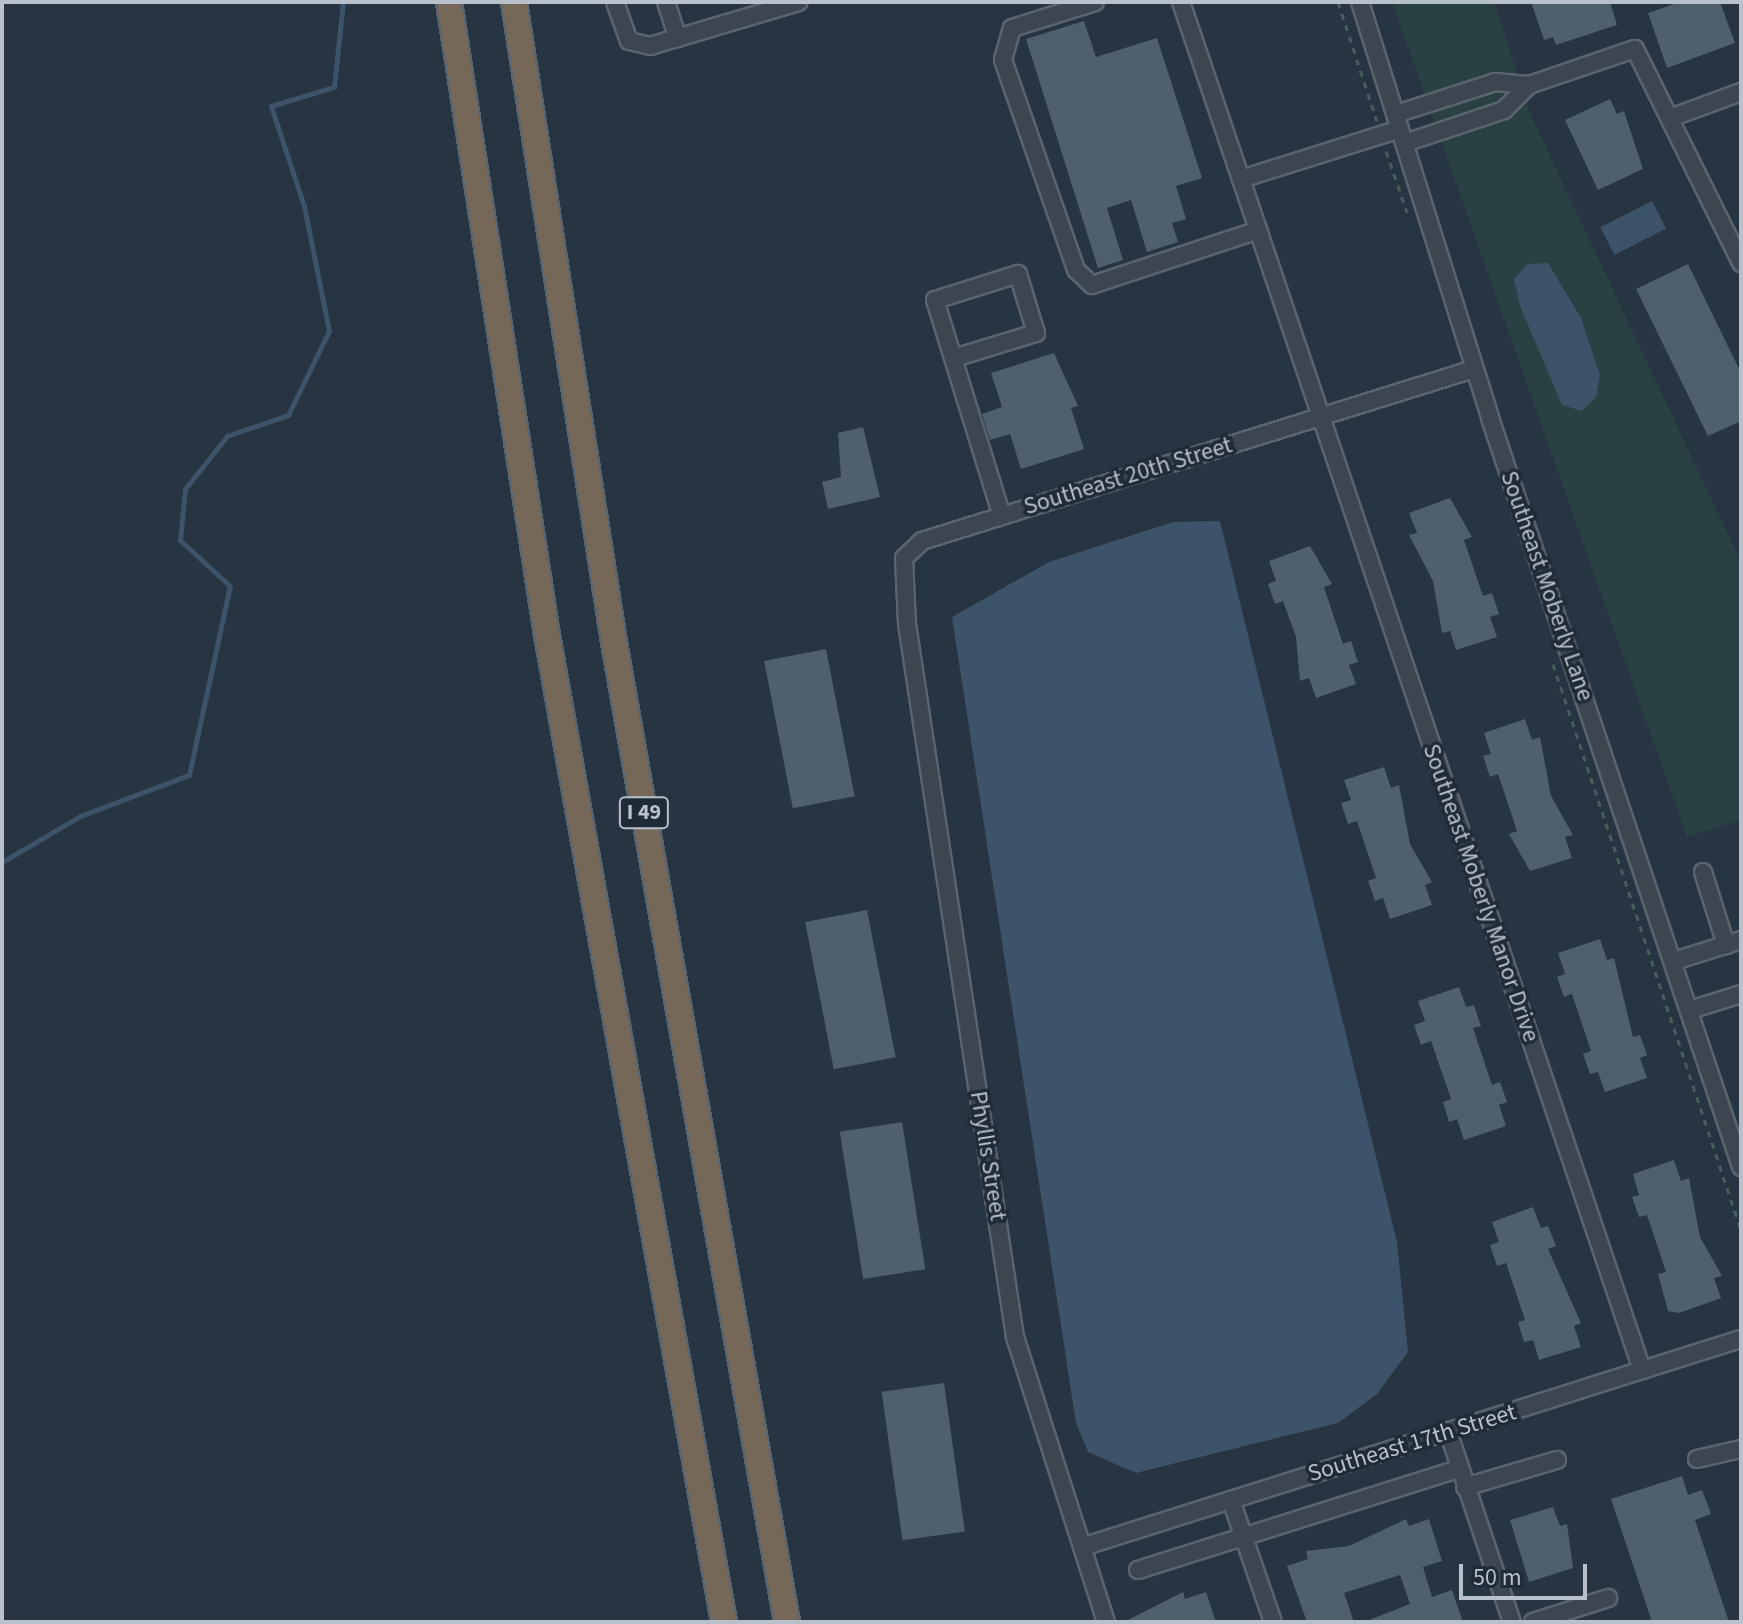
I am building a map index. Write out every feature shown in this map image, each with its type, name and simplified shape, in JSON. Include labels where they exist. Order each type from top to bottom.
[{"type":"highway","points":[[449,2],[542,605],[724,1622]]},
{"type":"highway","name":"I 49","points":[[514,2],[614,642],[787,1622]]},
{"type":"highway","points":[[703,1509],[711,1622]]},
{"type":"street","points":[[615,2],[635,45],[678,38],[799,2]]},
{"type":"street","points":[[666,2],[678,38]]},
{"type":"street","points":[[734,2],[740,20]]},
{"type":"street","points":[[1095,2],[1012,28],[1003,60],[1076,270],[1092,285],[1258,230]]},
{"type":"street","name":"Southeast Moberly Manor Drive","points":[[1181,2],[1642,1370]]},
{"type":"street","name":"Southeast Moberly Lane","points":[[1360,2],[1474,369],[1741,1167]]},
{"type":"street","points":[[1400,129],[1495,82],[1529,85],[1635,49],[1741,263]]},
{"type":"street","points":[[1241,179],[1400,129],[1504,110],[1529,85]]},
{"type":"street","points":[[1670,118],[1741,92]]},
{"type":"street","points":[[954,358],[1036,333],[1018,274],[935,300],[1002,516]]},
{"type":"street","name":"Southeast 20th Street","points":[[915,679],[904,558],[922,541],[1474,369]]},
{"type":"street","name":"Phyllis Street","points":[[915,679],[1015,1337],[1106,1622]]},
{"type":"street","points":[[1674,961],[1733,943],[1703,872]]},
{"type":"street","points":[[1690,1010],[1741,994]]},
{"type":"street","name":"Southeast 17th Street","points":[[1082,1547],[1741,1339]]},
{"type":"street","points":[[1448,1431],[1512,1622]]},
{"type":"street","points":[[1697,1459],[1741,1449]]},
{"type":"street","points":[[1465,1487],[1557,1460]]},
{"type":"street","points":[[1138,1570],[1459,1469]]},
{"type":"street","points":[[1231,1500],[1273,1622]]},
{"type":"street","points":[[1533,1622],[1608,1598]]},
{"type":"path","points":[[1338,2],[1375,115]]},
{"type":"green space","points":[[1392,2],[1494,2],[1530,113],[1741,562],[1741,820],[1687,837]]},
{"type":"water","points":[[1652,201],[1666,229],[1614,255],[1600,227]]},
{"type":"water","points":[[1548,263],[1581,318],[1600,375],[1596,397],[1582,411],[1562,405],[1520,306],[1514,279],[1528,264]]},
{"type":"water","points":[[1220,521],[1397,1242],[1408,1352],[1377,1394],[1338,1423],[1136,1473],[1088,1452],[1076,1423],[952,617],[1049,562],[1173,522]]},
{"type":"building","points":[[1531,2],[1610,2],[1617,25],[1556,45],[1553,37],[1544,40]]},
{"type":"building","points":[[1680,2],[1720,2],[1735,43],[1667,68],[1648,13]]},
{"type":"building","points":[[1084,21],[1096,57],[1157,38],[1202,178],[1176,186],[1186,219],[1172,223],[1178,242],[1147,252],[1131,200],[1107,208],[1123,260],[1098,268],[1026,39]]},
{"type":"building","points":[[1610,99],[1617,114],[1624,111],[1643,169],[1598,190],[1565,120]]},
{"type":"building","points":[[1688,264],[1741,373],[1741,421],[1708,436],[1636,289]]},
{"type":"building","points":[[1054,353],[1078,406],[1071,408],[1084,449],[1021,469],[1010,434],[990,440],[982,414],[1002,407],[991,373]]},
{"type":"building","points":[[863,427],[880,497],[828,509],[822,482],[841,477],[838,433]]},
{"type":"building","points":[[1450,498],[1472,537],[1464,540],[1483,596],[1492,593],[1499,614],[1490,617],[1497,637],[1456,650],[1450,631],[1442,633],[1433,581],[1409,535],[1417,533],[1409,513]]},
{"type":"building","points":[[1310,546],[1332,584],[1324,587],[1343,644],[1351,641],[1358,662],[1349,665],[1356,684],[1316,698],[1309,678],[1300,681],[1296,637],[1283,601],[1275,604],[1268,584],[1276,581],[1269,561]]},
{"type":"building","points":[[826,649],[855,796],[793,808],[764,661]]},
{"type":"building","points":[[1525,719],[1532,740],[1540,737],[1551,796],[1573,835],[1565,837],[1572,858],[1530,871],[1509,834],[1517,831],[1498,774],[1490,777],[1483,756],[1491,754],[1484,733]]},
{"type":"building","points":[[1384,767],[1391,788],[1399,785],[1410,844],[1432,882],[1425,885],[1432,905],[1390,919],[1383,898],[1375,901],[1368,881],[1376,878],[1357,821],[1348,824],[1341,803],[1351,800],[1344,780]]},
{"type":"building","points":[[867,910],[896,1057],[834,1069],[805,922]]},
{"type":"building","points":[[1600,939],[1607,960],[1614,958],[1633,1037],[1640,1035],[1647,1055],[1640,1058],[1647,1078],[1605,1092],[1598,1072],[1590,1074],[1583,1054],[1591,1051],[1572,994],[1564,997],[1557,977],[1565,974],[1558,953]]},
{"type":"building","points":[[1459,987],[1466,1007],[1474,1005],[1481,1026],[1473,1028],[1492,1085],[1500,1082],[1507,1102],[1499,1105],[1506,1126],[1464,1140],[1457,1119],[1449,1122],[1443,1102],[1451,1099],[1431,1041],[1421,1045],[1414,1025],[1425,1021],[1418,1001]]},
{"type":"building","points":[[902,1122],[925,1269],[863,1279],[840,1132]]},
{"type":"building","points":[[1674,1160],[1681,1181],[1689,1178],[1700,1237],[1722,1276],[1714,1278],[1721,1298],[1679,1313],[1668,1311],[1658,1274],[1666,1272],[1647,1215],[1639,1217],[1632,1197],[1639,1195],[1633,1174]]},
{"type":"building","points":[[1533,1207],[1541,1228],[1548,1226],[1556,1246],[1548,1249],[1581,1323],[1574,1326],[1581,1347],[1539,1360],[1533,1340],[1524,1342],[1518,1322],[1525,1320],[1506,1263],[1497,1266],[1490,1245],[1499,1242],[1492,1222]]},
{"type":"building","points":[[944,1383],[965,1532],[902,1540],[882,1392]]},
{"type":"building","points":[[1682,1476],[1688,1495],[1702,1490],[1711,1514],[1695,1520],[1729,1622],[1652,1622],[1611,1499]]},
{"type":"building","points":[[1553,1507],[1560,1526],[1567,1524],[1573,1568],[1529,1582],[1510,1520]]},
{"type":"building","points":[[1406,1519],[1409,1526],[1429,1519],[1442,1561],[1423,1567],[1432,1597],[1452,1590],[1463,1622],[1364,1622],[1410,1604],[1400,1575],[1344,1593],[1354,1622],[1307,1622],[1287,1566],[1308,1559],[1306,1551],[1349,1546]]},
{"type":"building","points":[[1183,1592],[1185,1599],[1206,1592],[1216,1622],[1124,1622]]},
{"type":"waterway","points":[[2,862],[80,816],[189,775],[230,586],[180,540],[185,489],[227,436],[288,415],[329,331],[304,206],[271,106],[334,87],[343,2]]}]
